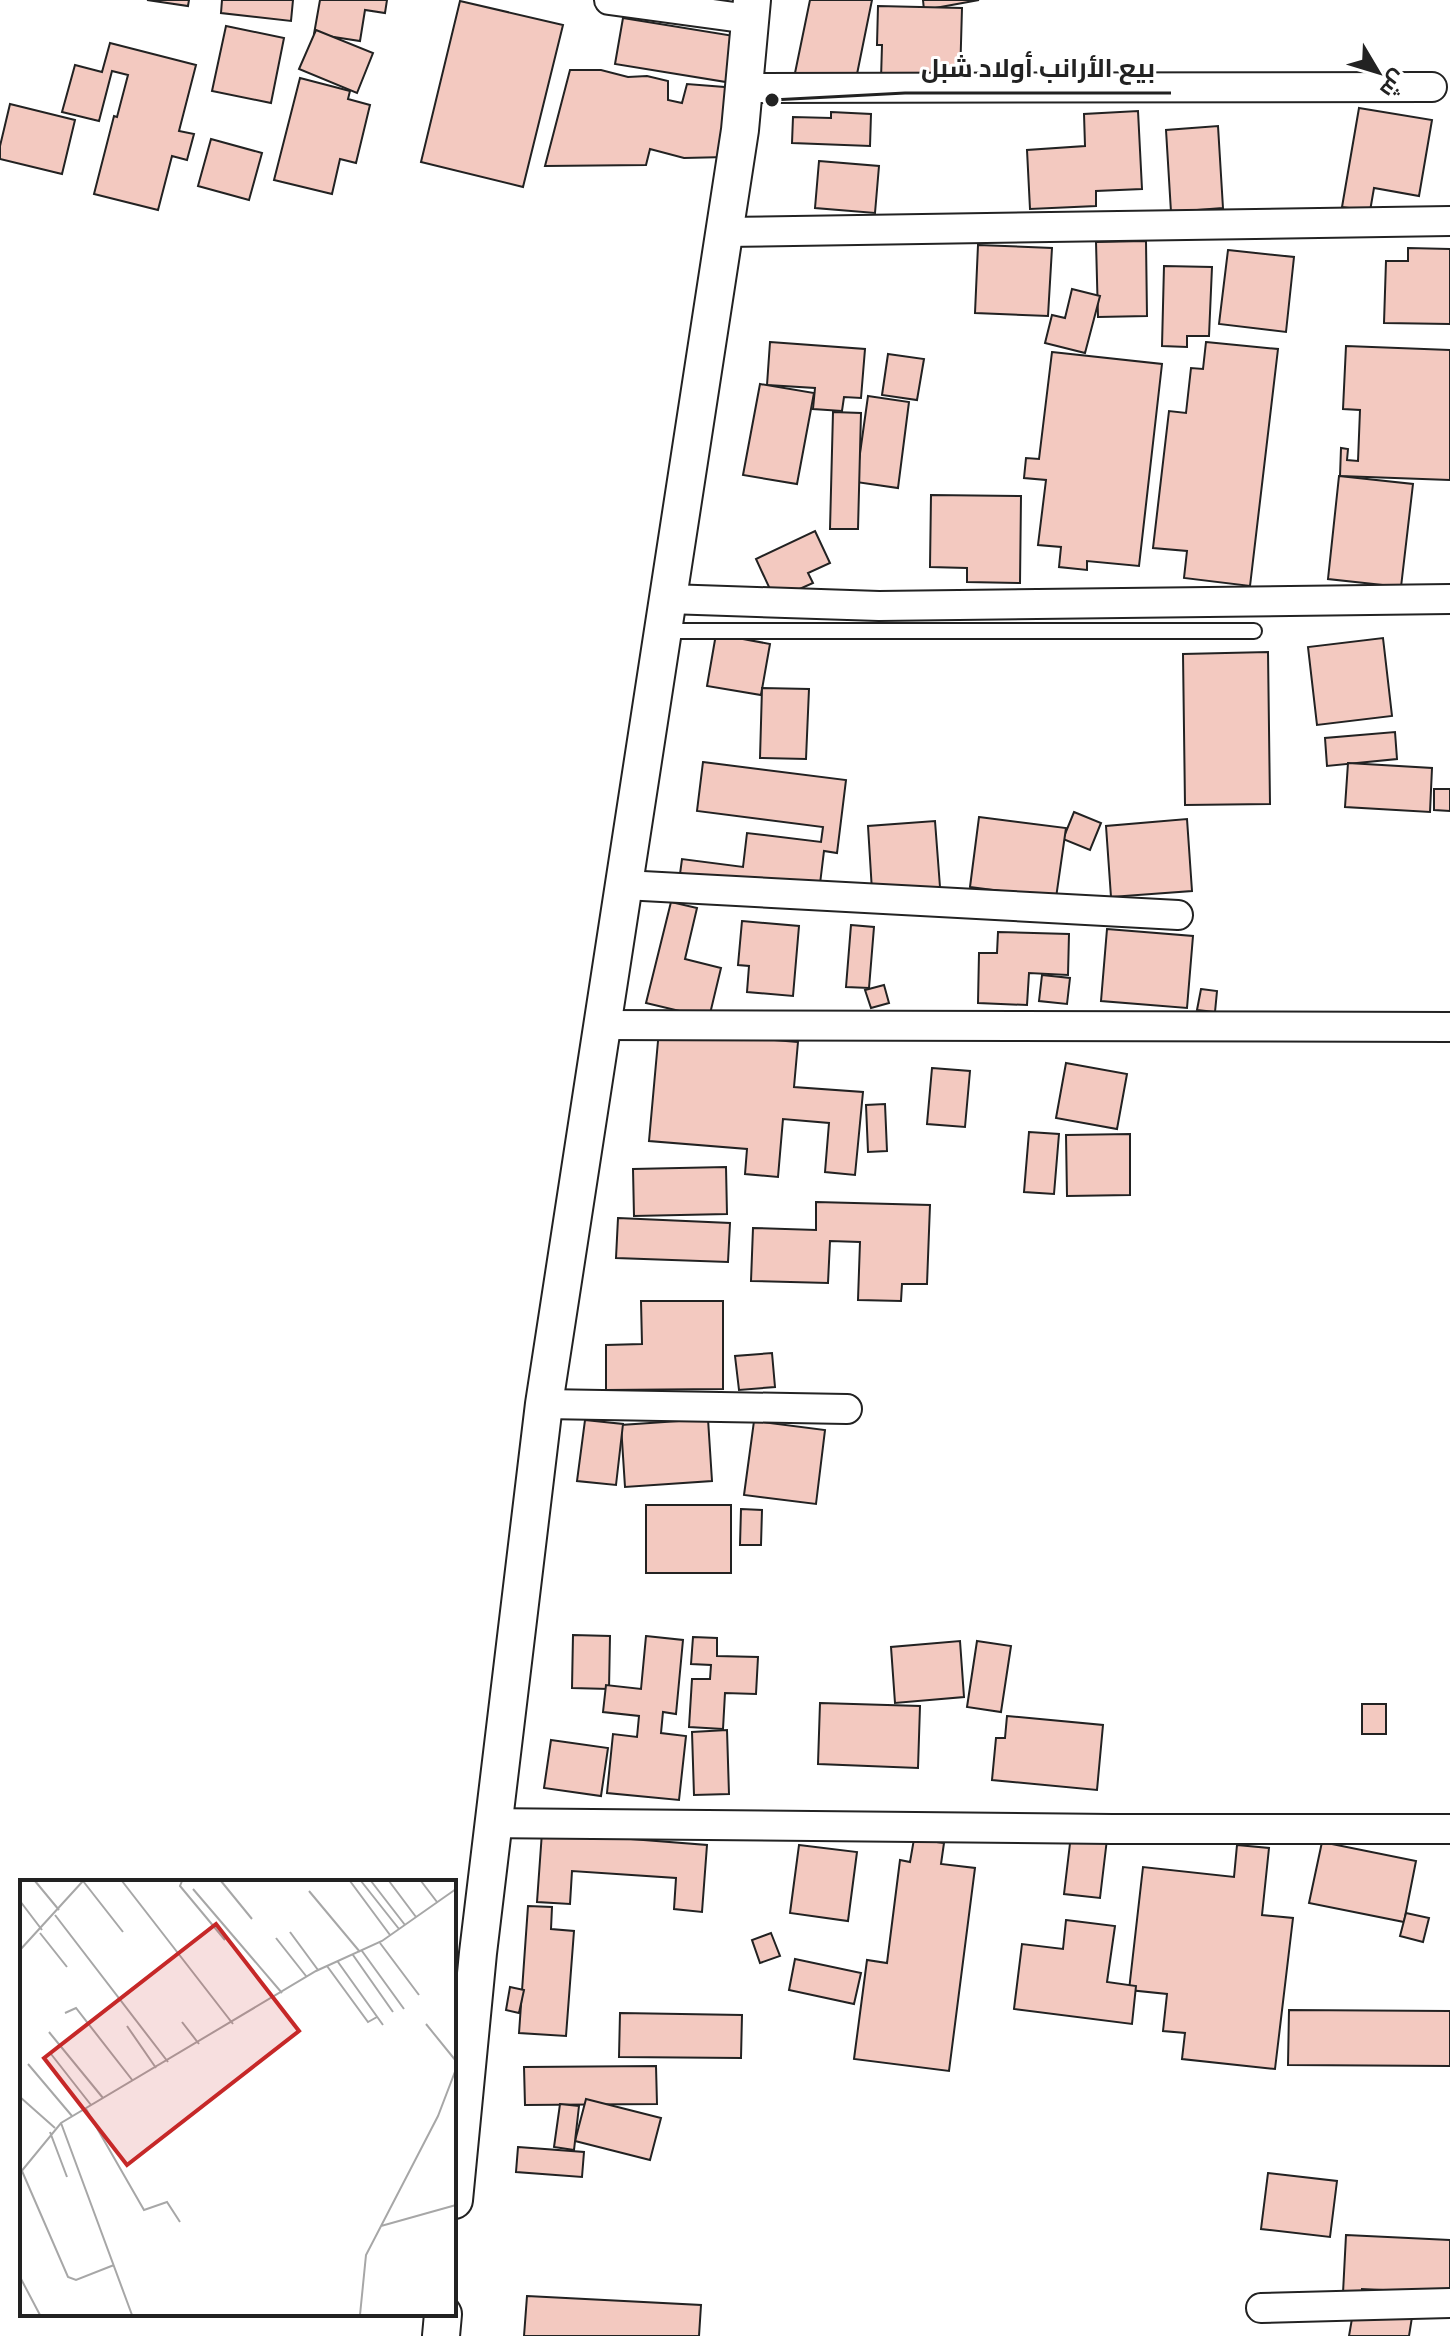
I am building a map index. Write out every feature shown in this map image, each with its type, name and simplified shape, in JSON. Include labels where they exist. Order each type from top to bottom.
[{"type":"street","points":[[456,2179],[478,1953],[544,1404],[740,130],[751,10],[609,0]]},
{"type":"street","points":[[744,88],[1432,87]]},
{"type":"street","points":[[724,232],[1450,221]]},
{"type":"street","points":[[665,615],[879,606],[1450,599]]},
{"type":"street","points":[[624,885],[1178,915]]},
{"type":"street","points":[[603,1025],[1229,1029],[1450,1027]]},
{"type":"street","points":[[544,1404],[847,1409]]},
{"type":"street","points":[[494,1823],[1450,1829]]},
{"type":"street","points":[[1261,2308],[1450,2303]]},
{"type":"street","points":[[441,2336],[443,2316]]},
{"type":"lane","points":[[665,615],[1254,631]]},
{"type":"building","points":[[147,0],[189,0],[188,6]]},
{"type":"building","points":[[222,0],[293,0],[291,21],[221,13]]},
{"type":"building","points":[[320,0],[387,0],[385,13],[365,10],[360,41],[314,34]]},
{"type":"building","points":[[810,0],[872,0],[855,84],[795,73]]},
{"type":"building","points":[[923,0],[979,0],[924,10]]},
{"type":"building","points":[[460,1],[563,25],[523,187],[421,162]]},
{"type":"building","points":[[878,6],[962,8],[960,78],[881,79],[882,45],[877,45]]},
{"type":"building","points":[[623,18],[734,36],[726,82],[615,64]]},
{"type":"building","points":[[226,26],[284,38],[271,103],[212,91]]},
{"type":"building","points":[[316,30],[373,53],[357,93],[299,69]]},
{"type":"building","points":[[110,43],[196,65],[179,131],[194,134],[187,160],[172,156],[158,210],[94,194],[128,75],[112,71],[99,121],[62,112],[75,65],[102,72]]},
{"type":"building","points":[[570,70],[601,70],[628,77],[647,76],[668,81],[668,100],[682,103],[687,84],[737,88],[726,157],[684,158],[650,149],[646,165],[545,166]]},
{"type":"building","points":[[300,78],[350,91],[348,99],[370,105],[356,163],[340,159],[332,194],[274,180]]},
{"type":"building","points":[[10,104],[75,120],[62,174],[0,159]]},
{"type":"building","points":[[1359,108],[1432,120],[1419,196],[1374,188],[1370,211],[1342,207]]},
{"type":"building","points":[[1138,111],[1142,189],[1096,191],[1096,206],[1030,209],[1027,150],[1085,146],[1084,114]]},
{"type":"building","points":[[831,112],[871,114],[870,146],[792,143],[793,117],[831,118]]},
{"type":"building","points":[[1218,126],[1223,208],[1171,212],[1166,130]]},
{"type":"building","points":[[211,139],[262,153],[249,200],[198,186]]},
{"type":"building","points":[[819,161],[879,166],[875,213],[815,208]]},
{"type":"building","points":[[1146,241],[1147,316],[1098,317],[1096,242]]},
{"type":"building","points":[[978,245],[1052,248],[1048,316],[975,313]]},
{"type":"building","points":[[1408,248],[1450,249],[1450,324],[1384,323],[1386,261],[1408,261]]},
{"type":"building","points":[[1228,250],[1294,257],[1286,332],[1219,324]]},
{"type":"building","points":[[1164,266],[1212,267],[1209,336],[1187,336],[1187,347],[1162,346]]},
{"type":"building","points":[[1072,289],[1100,296],[1085,353],[1045,343],[1052,315],[1065,318]]},
{"type":"building","points":[[770,342],[865,349],[861,398],[844,397],[842,411],[813,409],[815,388],[767,385]]},
{"type":"building","points":[[1206,342],[1278,349],[1250,586],[1184,578],[1187,551],[1153,548],[1169,411],[1186,413],[1191,368],[1203,369]]},
{"type":"building","points":[[1346,346],[1450,350],[1450,480],[1340,476],[1341,448],[1348,449],[1347,460],[1358,461],[1360,410],[1343,409]]},
{"type":"building","points":[[1052,352],[1162,364],[1139,566],[1087,561],[1087,570],[1059,567],[1061,547],[1038,545],[1046,480],[1024,478],[1026,458],[1039,459]]},
{"type":"building","points":[[888,354],[924,359],[917,400],[882,395]]},
{"type":"building","points":[[760,384],[814,393],[797,484],[743,475]]},
{"type":"building","points":[[868,396],[909,402],[898,488],[856,482]]},
{"type":"building","points":[[833,412],[861,413],[858,529],[830,529]]},
{"type":"building","points":[[1339,476],[1413,484],[1401,587],[1328,579]]},
{"type":"building","points":[[931,495],[1021,496],[1020,583],[967,582],[967,568],[930,567]]},
{"type":"building","points":[[815,531],[830,563],[808,573],[813,583],[775,600],[756,559]]},
{"type":"building","points":[[716,634],[770,644],[761,695],[707,686]]},
{"type":"building","points":[[1383,638],[1392,716],[1317,725],[1308,647]]},
{"type":"building","points":[[1268,652],[1270,804],[1185,805],[1183,654]]},
{"type":"building","points":[[762,688],[809,689],[806,759],[760,758]]},
{"type":"building","points":[[1395,732],[1397,759],[1327,766],[1325,738]]},
{"type":"building","points":[[703,762],[846,780],[837,853],[824,851],[819,892],[680,874],[682,859],[743,867],[747,833],[821,842],[823,827],[697,811]]},
{"type":"building","points":[[1348,763],[1432,768],[1430,812],[1345,807]]},
{"type":"building","points":[[1434,789],[1450,789],[1450,811],[1434,810]]},
{"type":"building","points":[[1074,812],[1101,823],[1090,850],[1063,839]]},
{"type":"building","points":[[979,817],[1066,828],[1056,898],[970,887]]},
{"type":"building","points":[[1187,819],[1192,891],[1111,897],[1106,826]]},
{"type":"building","points":[[935,821],[940,887],[872,891],[868,826]]},
{"type":"building","points":[[671,902],[697,908],[685,959],[721,968],[709,1018],[646,1003]]},
{"type":"building","points":[[742,921],[799,926],[793,996],[747,992],[749,966],[738,965]]},
{"type":"building","points":[[851,925],[874,927],[869,988],[846,987]]},
{"type":"building","points":[[1107,929],[1193,936],[1187,1008],[1101,1001]]},
{"type":"building","points":[[998,932],[1069,934],[1068,975],[1029,973],[1027,1005],[978,1003],[979,953],[997,953]]},
{"type":"building","points":[[1042,975],[1070,978],[1067,1004],[1039,1001]]},
{"type":"building","points":[[884,985],[889,1003],[871,1008],[865,990]]},
{"type":"building","points":[[1201,989],[1217,991],[1215,1012],[1197,1010]]},
{"type":"building","points":[[659,1030],[798,1042],[794,1087],[863,1092],[855,1175],[825,1172],[829,1123],[783,1119],[778,1177],[745,1174],[747,1149],[649,1141]]},
{"type":"building","points":[[1066,1063],[1127,1074],[1117,1129],[1056,1118]]},
{"type":"building","points":[[932,1068],[970,1071],[965,1127],[927,1124]]},
{"type":"building","points":[[885,1104],[887,1151],[868,1152],[866,1105]]},
{"type":"building","points":[[1029,1132],[1059,1134],[1054,1194],[1024,1192]]},
{"type":"building","points":[[1130,1134],[1130,1195],[1067,1196],[1066,1135]]},
{"type":"building","points":[[726,1167],[727,1214],[634,1216],[633,1169]]},
{"type":"building","points":[[816,1202],[930,1205],[927,1284],[902,1284],[901,1301],[858,1300],[860,1242],[830,1241],[828,1283],[751,1281],[753,1228],[816,1230]]},
{"type":"building","points":[[618,1218],[730,1223],[728,1262],[616,1258]]},
{"type":"building","points":[[641,1301],[723,1301],[723,1389],[606,1390],[606,1345],[642,1344]]},
{"type":"building","points":[[772,1353],[775,1387],[739,1390],[735,1356]]},
{"type":"building","points":[[708,1419],[712,1481],[625,1487],[621,1425]]},
{"type":"building","points":[[585,1420],[623,1424],[616,1485],[577,1481]]},
{"type":"building","points":[[754,1421],[825,1430],[816,1504],[744,1495]]},
{"type":"building","points":[[646,1505],[731,1505],[731,1573],[646,1573]]},
{"type":"building","points":[[741,1509],[762,1510],[761,1545],[740,1545]]},
{"type":"building","points":[[573,1635],[610,1636],[609,1689],[572,1688]]},
{"type":"building","points":[[646,1636],[683,1640],[676,1714],[663,1712],[661,1733],[686,1736],[679,1800],[607,1793],[613,1734],[637,1737],[639,1716],[603,1712],[606,1685],[641,1689]]},
{"type":"building","points":[[693,1637],[717,1638],[717,1656],[758,1657],[756,1694],[725,1693],[723,1729],[689,1727],[692,1679],[710,1679],[711,1665],[691,1664]]},
{"type":"building","points":[[960,1641],[964,1697],[895,1703],[891,1647]]},
{"type":"building","points":[[977,1641],[1011,1646],[1001,1712],[967,1707]]},
{"type":"building","points":[[820,1703],[920,1706],[918,1768],[818,1764]]},
{"type":"building","points":[[1362,1704],[1386,1704],[1386,1734],[1362,1734]]},
{"type":"building","points":[[1007,1716],[1103,1725],[1097,1790],[992,1780],[996,1738],[1005,1738]]},
{"type":"building","points":[[727,1730],[729,1794],[694,1795],[692,1732]]},
{"type":"building","points":[[551,1740],[608,1748],[601,1796],[544,1788]]},
{"type":"building","points":[[542,1832],[707,1845],[702,1912],[674,1909],[676,1878],[572,1871],[570,1904],[537,1902]]},
{"type":"building","points":[[1071,1835],[1107,1839],[1100,1898],[1064,1894]]},
{"type":"building","points":[[914,1839],[944,1843],[941,1864],[975,1868],[949,2071],[854,2059],[867,1960],[887,1963],[900,1860],[910,1862]]},
{"type":"building","points":[[1322,1842],[1416,1861],[1404,1922],[1309,1903]]},
{"type":"building","points":[[799,1845],[857,1852],[848,1921],[790,1913]]},
{"type":"building","points":[[1237,1845],[1269,1848],[1262,1915],[1293,1918],[1275,2069],[1182,2059],[1185,2033],[1163,2031],[1167,1994],[1129,1990],[1143,1867],[1234,1877]]},
{"type":"building","points":[[528,1906],[552,1907],[551,1929],[574,1931],[566,2036],[519,2033]]},
{"type":"building","points":[[1406,1913],[1429,1918],[1423,1942],[1400,1936]]},
{"type":"building","points":[[1066,1920],[1115,1926],[1107,1982],[1136,1986],[1132,2024],[1014,2009],[1022,1944],[1063,1949]]},
{"type":"building","points":[[771,1933],[780,1956],[760,1963],[752,1940]]},
{"type":"building","points":[[795,1959],[861,1973],[854,2004],[789,1990]]},
{"type":"building","points":[[510,1987],[524,1990],[519,2013],[506,2010]]},
{"type":"building","points":[[1289,2010],[1450,2011],[1450,2066],[1288,2065]]},
{"type":"building","points":[[620,2013],[742,2015],[741,2058],[619,2057]]},
{"type":"building","points":[[656,2066],[657,2104],[525,2105],[524,2067]]},
{"type":"building","points":[[586,2099],[661,2118],[650,2160],[575,2141]]},
{"type":"building","points":[[560,2104],[579,2106],[574,2150],[554,2147]]},
{"type":"building","points":[[518,2147],[584,2152],[582,2177],[516,2172]]},
{"type":"building","points":[[1268,2173],[1337,2181],[1330,2237],[1261,2229]]},
{"type":"building","points":[[1346,2235],[1450,2240],[1450,2293],[1362,2289],[1362,2294],[1343,2293]]},
{"type":"building","points":[[527,2296],[701,2305],[699,2336],[524,2336]]},
{"type":"building","points":[[1354,2307],[1412,2317],[1409,2336],[1349,2336]]},
{"type":"place","name":"بيع الأرانب أولاد شبل","points":[[772,100]]}]
